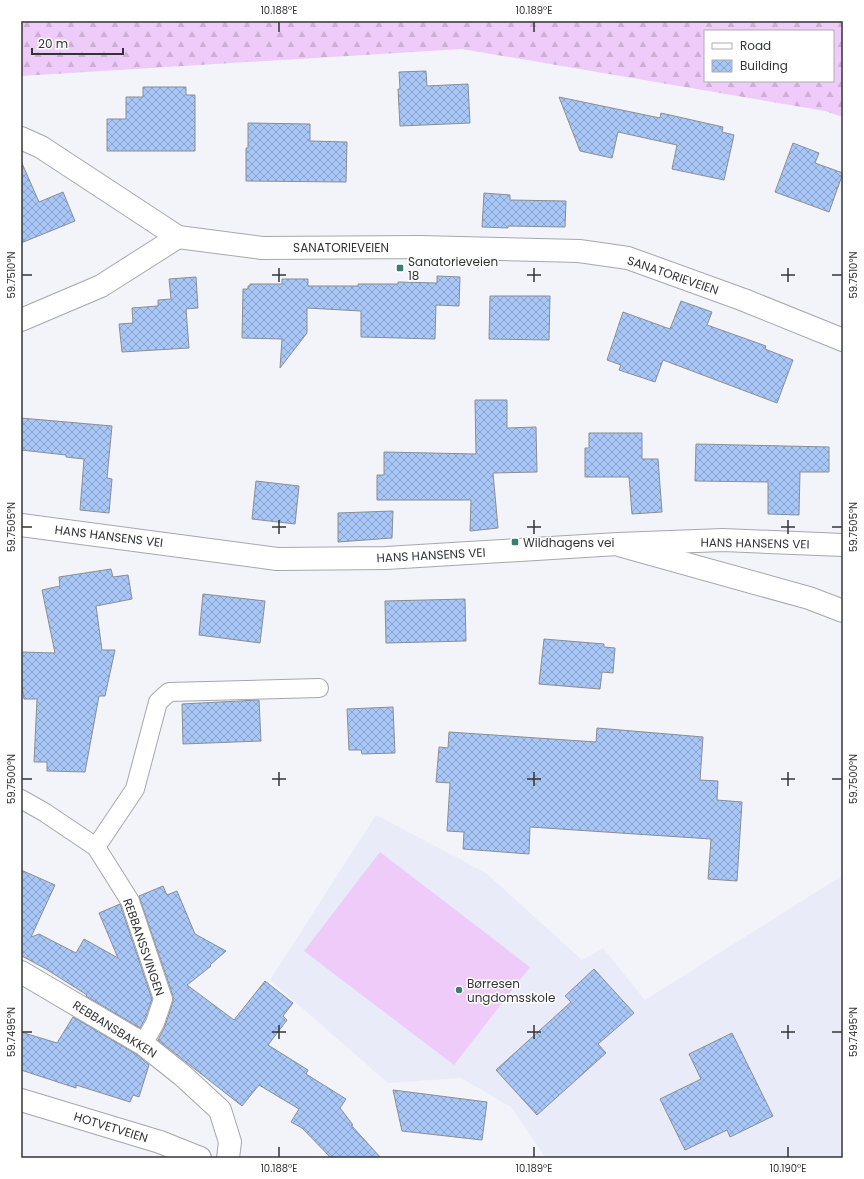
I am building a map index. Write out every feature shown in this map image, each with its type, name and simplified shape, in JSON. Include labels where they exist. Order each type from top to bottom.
[{"type":"street","name":"SANATORIEVEIEN","points":[[21,138],[41,147],[178,237],[262,248],[428,247],[579,251],[628,258],[744,300],[843,340]]},
{"type":"street","points":[[21,320],[101,286],[178,237]]},
{"type":"street","name":"HANS HANSENS VEI","points":[[21,525],[277,559],[386,558],[618,544],[723,540],[843,545]]},
{"type":"street","points":[[618,544],[809,598],[843,611]]},
{"type":"street","name":"REBBANSBAKKEN","points":[[21,972],[143,1044],[182,1075],[220,1110],[230,1142],[228,1158]]},
{"type":"street","name":"HOTVETVEIEN","points":[[21,1100],[157,1150],[200,1158]]},
{"type":"lane","points":[[96,847],[135,789],[158,702],[169,692],[319,688]]},
{"type":"lane","name":"REBBANSSVINGEN","points":[[21,799],[44,812],[96,847],[130,901],[163,999],[155,1023],[143,1044]]},
{"type":"shaded area","name":"Børresen ungdomsskole","points":[[376,815],[486,873],[582,960],[603,948],[645,1000],[843,875],[843,1158],[546,1158],[511,1107],[461,1078],[388,1083],[270,980]]},
{"type":"green space","points":[[21,21],[843,21],[843,117],[825,111],[462,49],[21,76]]},
{"type":"green space","points":[[380,852],[530,967],[454,1065],[304,951]]},
{"type":"building","points":[[426,71],[427,86],[468,84],[470,123],[400,126],[398,89],[400,89],[399,72]]},
{"type":"building","points":[[143,87],[186,87],[186,95],[195,95],[195,151],[107,151],[107,119],[126,119],[126,97],[143,97]]},
{"type":"building","points":[[559,97],[660,118],[661,113],[723,127],[722,132],[734,135],[724,180],[672,169],[677,145],[618,132],[612,158],[580,151]]},
{"type":"building","points":[[248,123],[310,124],[310,141],[347,142],[346,182],[246,181]]},
{"type":"building","points":[[793,143],[819,153],[815,163],[843,173],[829,212],[775,192]]},
{"type":"building","points":[[21,161],[39,202],[63,192],[75,221],[21,243]]},
{"type":"building","points":[[484,193],[510,195],[510,200],[566,201],[565,227],[482,227]]},
{"type":"building","points":[[437,276],[460,277],[459,306],[436,305],[435,339],[361,337],[361,311],[307,308],[307,333],[280,368],[282,339],[242,338],[243,289],[248,289],[250,284],[282,284],[282,279],[308,279],[308,286],[358,286],[358,284],[398,284],[398,282],[437,283]]},
{"type":"building","points":[[196,277],[198,308],[186,309],[189,348],[122,352],[119,324],[133,323],[132,308],[158,306],[158,300],[171,299],[169,279]]},
{"type":"building","points":[[490,296],[550,296],[549,340],[489,339]]},
{"type":"building","points":[[681,301],[712,312],[707,325],[766,346],[765,349],[793,360],[777,403],[663,360],[655,382],[619,370],[621,365],[607,360],[623,312],[670,329]]},
{"type":"building","points":[[475,400],[507,400],[507,428],[536,427],[537,472],[493,473],[498,528],[470,531],[471,500],[377,500],[377,475],[384,475],[384,452],[476,454]]},
{"type":"building","points":[[21,418],[112,426],[107,478],[112,479],[109,513],[80,510],[84,459],[66,457],[66,455],[21,450]]},
{"type":"building","points":[[589,433],[642,433],[642,459],[658,459],[662,512],[632,514],[629,477],[585,477],[585,448],[589,448]]},
{"type":"building","points":[[696,444],[829,447],[829,472],[800,472],[799,515],[768,514],[768,482],[695,481]]},
{"type":"building","points":[[256,481],[299,486],[295,524],[252,519]]},
{"type":"building","points":[[393,511],[392,538],[338,542],[338,513]]},
{"type":"building","points":[[111,569],[113,577],[128,575],[132,599],[96,606],[102,650],[115,650],[105,696],[99,696],[85,772],[47,771],[47,762],[34,762],[37,699],[24,699],[21,682],[21,652],[55,653],[42,590],[60,586],[59,577]]},
{"type":"building","points":[[203,594],[265,601],[260,643],[199,635]]},
{"type":"building","points":[[465,599],[466,641],[386,643],[385,601]]},
{"type":"building","points":[[544,639],[604,644],[604,647],[615,648],[613,673],[602,672],[600,689],[539,684]]},
{"type":"building","points":[[259,700],[261,741],[183,744],[182,704]]},
{"type":"building","points":[[393,707],[395,753],[362,754],[361,750],[349,750],[347,709]]},
{"type":"building","points":[[597,728],[703,737],[700,780],[718,781],[717,800],[742,802],[737,881],[708,879],[711,839],[530,827],[529,854],[463,849],[464,832],[447,831],[450,783],[436,782],[439,747],[448,748],[449,732],[596,742]]},
{"type":"building","points":[[21,870],[55,885],[31,937],[39,934],[76,953],[84,939],[118,958],[99,913],[120,904],[152,999],[140,1028],[86,996],[87,995],[46,969],[22,956],[21,958]]},
{"type":"building","points":[[163,886],[167,895],[177,891],[195,934],[226,951],[210,965],[211,966],[187,985],[234,1020],[265,981],[293,1003],[283,1016],[287,1020],[268,1045],[308,1070],[306,1074],[346,1099],[340,1108],[353,1125],[351,1125],[381,1158],[331,1158],[302,1128],[291,1122],[299,1109],[259,1085],[242,1106],[158,1040],[165,1026],[173,1002],[173,996],[139,896]]},
{"type":"building","points":[[594,969],[634,1013],[598,1044],[606,1053],[537,1115],[496,1070],[571,1002],[565,996]]},
{"type":"building","points":[[73,1017],[136,1054],[149,1065],[139,1097],[133,1095],[130,1102],[76,1085],[76,1088],[21,1070],[21,1032],[57,1043]]},
{"type":"building","points":[[732,1033],[773,1116],[730,1137],[727,1130],[685,1150],[660,1099],[701,1079],[689,1054]]},
{"type":"building","points":[[393,1090],[487,1102],[482,1140],[402,1131]]},
{"type":"place","name":"Sanatorieveien 18","points":[[400,268]]},
{"type":"place","name":"Wildhagens vei","points":[[515,542]]},
{"type":"place","name":"Børresen ungdomsskole","points":[[459,990]]}]
